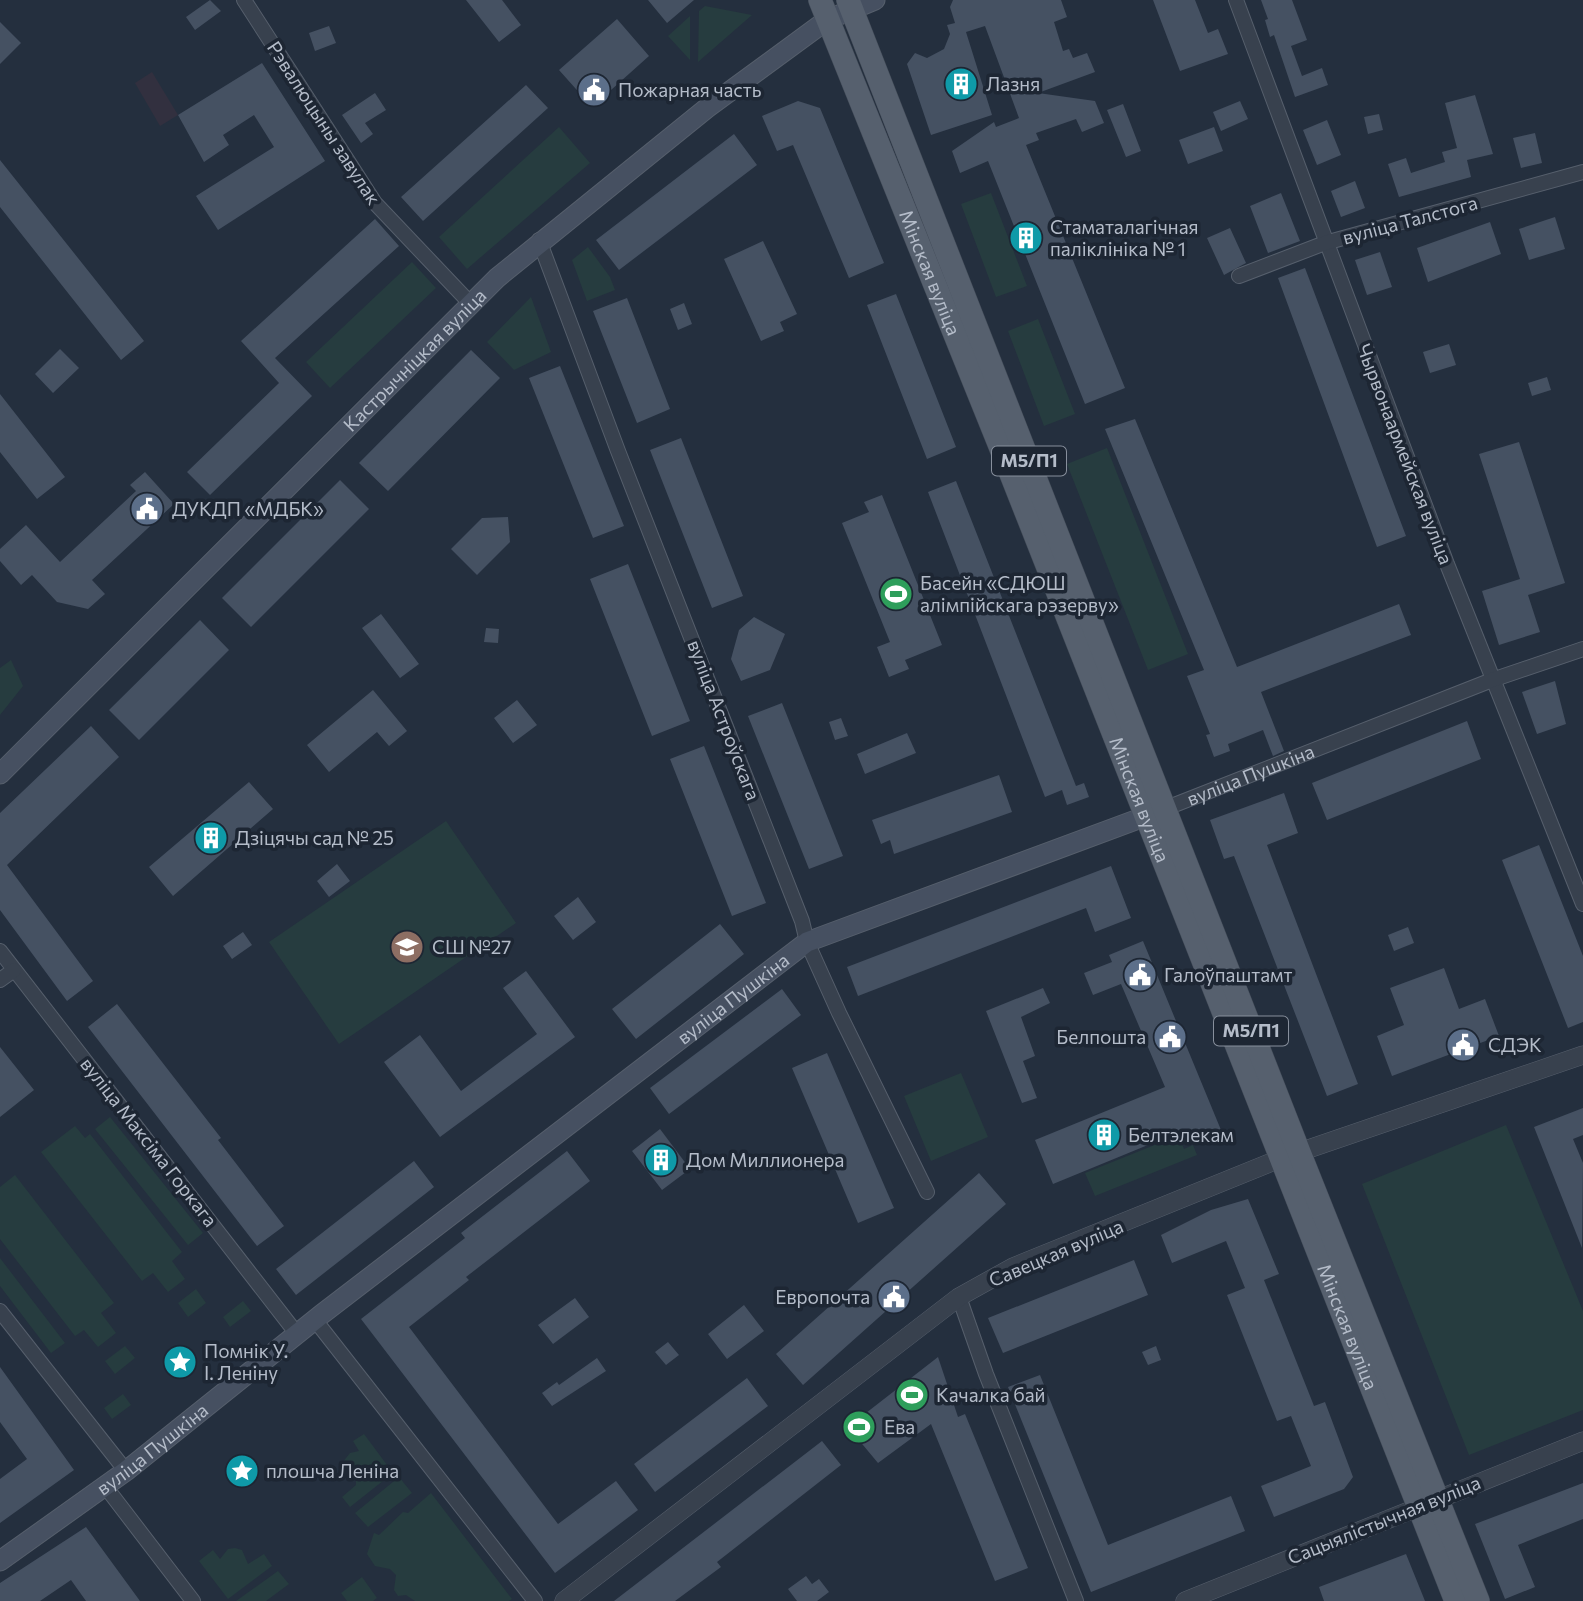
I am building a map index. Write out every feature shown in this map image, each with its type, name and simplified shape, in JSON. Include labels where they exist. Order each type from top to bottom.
[{"type":"main road","name":"Кастрычніцкая вуліца","points":[[0,774],[469,302],[539,240],[824,10],[875,0]]},
{"type":"main road","name":"Мінская вуліца","points":[[850,4],[1154,813]]},
{"type":"main road","name":"Мінская вуліца","points":[[824,10],[1154,813],[1428,1502],[1478,1601]]},
{"type":"main road","name":"вуліца Пушкіна","points":[[0,1561],[126,1471],[644,1064],[807,942],[1154,813]]},
{"type":"main road","name":"Мінская вуліца","points":[[1428,1502],[1456,1601]]},
{"type":"street","name":"Рэвалюцыны завулак","points":[[244,0],[375,203],[469,302]]},
{"type":"street","name":"Чырвонаармейская вуліца","points":[[1236,0],[1325,243],[1492,680],[1583,904]]},
{"type":"street","name":"вуліца Талстога","points":[[1239,276],[1325,243],[1583,172]]},
{"type":"street","name":"вуліца Астроўскага","points":[[539,240],[802,921],[807,942],[927,1192]]},
{"type":"street","name":"вуліца Пушкіна","points":[[1154,813],[1492,680],[1583,649]]},
{"type":"street","name":"вуліца Максіма Горкага","points":[[0,951],[297,1334]]},
{"type":"street","points":[[0,981],[14,970]]},
{"type":"street","name":"Савецкая вуліца","points":[[564,1601],[960,1297],[1013,1267],[1290,1155],[1583,1055]]},
{"type":"street","points":[[960,1297],[986,1374],[1076,1601]]},
{"type":"street","points":[[0,1311],[126,1471]]},
{"type":"street","points":[[315,1320],[535,1601]]},
{"type":"street","name":"Сацыялістычная вуліца","points":[[1185,1601],[1583,1441]]},
{"type":"street","points":[[105,1486],[193,1601]]},
{"type":"shaded area","points":[[152,72],[178,115],[160,126],[135,83]]},
{"type":"green space","points":[[705,6],[752,15],[698,62],[699,11]]},
{"type":"green space","points":[[690,16],[690,60],[668,36]]},
{"type":"green space","points":[[559,127],[590,163],[467,269],[439,237]]},
{"type":"green space","points":[[991,193],[1027,286],[996,297],[961,204]]},
{"type":"green space","points":[[588,247],[610,277],[615,290],[587,301],[572,260]]},
{"type":"green space","points":[[412,262],[436,288],[330,388],[306,362]]},
{"type":"green space","points":[[531,297],[551,352],[514,370],[487,342]]},
{"type":"green space","points":[[1038,319],[1075,414],[1044,426],[1008,331]]},
{"type":"green space","points":[[1107,448],[1188,654],[1148,670],[1067,464]]},
{"type":"green space","points":[[11,660],[23,686],[0,715],[0,668]]},
{"type":"green space","points":[[446,821],[516,923],[339,1044],[269,942]]},
{"type":"green space","points":[[961,1073],[988,1137],[931,1161],[904,1096]]},
{"type":"green space","points":[[110,1117],[203,1233],[188,1245],[95,1129]]},
{"type":"green space","points":[[1506,1125],[1583,1311],[1583,1410],[1469,1455],[1362,1184]]},
{"type":"green space","points":[[75,1126],[85,1138],[90,1134],[182,1252],[172,1261],[185,1279],[168,1292],[153,1273],[142,1281],[41,1152]]},
{"type":"green space","points":[[1176,1129],[1184,1149],[1193,1145],[1197,1155],[1095,1196],[1085,1173],[1167,1140],[1164,1133]]},
{"type":"green space","points":[[15,1175],[114,1303],[101,1313],[116,1333],[98,1347],[84,1330],[75,1336],[0,1239],[0,1187]]},
{"type":"green space","points":[[0,1258],[65,1343],[51,1353],[0,1286]]},
{"type":"green space","points":[[196,1289],[206,1303],[188,1317],[178,1303]]},
{"type":"green space","points":[[243,1301],[251,1311],[230,1327],[223,1317]]},
{"type":"green space","points":[[125,1346],[135,1358],[115,1374],[105,1361]]},
{"type":"green space","points":[[123,1394],[131,1405],[112,1419],[104,1408]]},
{"type":"green space","points":[[364,1434],[393,1473],[350,1507],[342,1497],[356,1485],[356,1480],[343,1469],[342,1463],[350,1453],[359,1451],[353,1441]]},
{"type":"green space","points":[[399,1477],[412,1493],[368,1527],[355,1513]]},
{"type":"green space","points":[[431,1493],[512,1599],[415,1601],[406,1595],[398,1596],[394,1590],[396,1575],[390,1569],[375,1566],[367,1554],[374,1533],[379,1535],[403,1512],[408,1513]]},
{"type":"green space","points":[[228,1549],[242,1550],[248,1564],[264,1554],[272,1566],[228,1599],[199,1561],[213,1550],[220,1559]]},
{"type":"green space","points":[[278,1571],[289,1584],[266,1601],[236,1601]]},
{"type":"green space","points":[[362,1577],[377,1598],[373,1601],[347,1601],[341,1593]]},
{"type":"building","points":[[210,0],[221,11],[195,30],[186,17]]},
{"type":"building","points":[[466,0],[502,0],[521,25],[499,42]]},
{"type":"building","points":[[648,0],[694,0],[667,23]]},
{"type":"building","points":[[953,0],[1061,0],[1067,17],[1054,22],[1063,51],[1069,49],[1073,58],[1087,53],[1095,72],[1038,93],[1095,101],[1104,123],[1082,132],[1076,119],[1036,133],[1039,140],[1026,145],[1125,388],[1085,404],[988,161],[960,173],[952,151],[994,122],[996,127],[1019,118],[985,26],[966,32],[992,115],[931,135],[907,64],[915,53],[927,58],[944,49],[950,34],[947,25],[955,23],[950,7]]},
{"type":"building","points":[[1153,0],[1195,0],[1208,33],[1218,29],[1228,54],[1180,71]]},
{"type":"building","points":[[1261,0],[1292,0],[1307,40],[1291,46],[1302,76],[1322,68],[1328,85],[1295,97],[1274,35],[1270,37],[1265,20],[1268,19]]},
{"type":"building","points":[[617,19],[649,56],[592,107],[559,70]]},
{"type":"building","points":[[0,22],[21,43],[0,64]]},
{"type":"building","points":[[329,26],[336,43],[315,51],[309,33]]},
{"type":"building","points":[[262,63],[325,161],[218,230],[196,196],[274,147],[254,115],[223,135],[229,145],[204,162],[178,115]]},
{"type":"building","points":[[526,85],[548,108],[423,221],[401,197]]},
{"type":"building","points":[[375,93],[386,110],[365,123],[373,134],[361,143],[342,115]]},
{"type":"building","points":[[1475,95],[1493,154],[1467,160],[1471,177],[1399,197],[1388,164],[1406,158],[1411,173],[1445,162],[1442,152],[1457,148],[1445,103]]},
{"type":"building","points":[[798,101],[820,108],[884,263],[849,278],[793,145],[777,151],[762,116]]},
{"type":"building","points":[[1240,101],[1248,119],[1221,131],[1213,112]]},
{"type":"building","points":[[1123,104],[1141,151],[1126,157],[1107,110]]},
{"type":"building","points":[[1379,114],[1383,130],[1368,134],[1364,117]]},
{"type":"building","points":[[1327,120],[1341,155],[1317,165],[1303,130]]},
{"type":"building","points":[[1214,127],[1223,151],[1188,164],[1179,140]]},
{"type":"building","points":[[1535,133],[1542,163],[1521,168],[1513,138]]},
{"type":"building","points":[[734,134],[757,165],[619,270],[596,240]]},
{"type":"building","points":[[0,160],[144,341],[121,360],[0,207]]},
{"type":"building","points":[[1355,181],[1365,208],[1341,217],[1331,191]]},
{"type":"building","points":[[1281,193],[1300,241],[1268,253],[1250,206]]},
{"type":"building","points":[[1555,217],[1565,249],[1529,260],[1519,229]]},
{"type":"building","points":[[375,219],[399,246],[275,358],[312,396],[210,495],[187,472],[279,383],[241,341]]},
{"type":"building","points":[[1490,222],[1501,254],[1428,282],[1417,248]]},
{"type":"building","points":[[1230,228],[1246,263],[1224,275],[1207,238]]},
{"type":"building","points":[[763,241],[797,314],[780,322],[784,331],[761,341],[724,259]]},
{"type":"building","points":[[1380,252],[1392,287],[1367,295],[1355,260]]},
{"type":"building","points":[[1305,268],[1406,536],[1377,547],[1278,278]]},
{"type":"building","points":[[896,294],[956,447],[927,459],[867,305]]},
{"type":"building","points":[[627,298],[670,409],[637,423],[593,311]]},
{"type":"building","points":[[684,303],[692,324],[678,330],[670,309]]},
{"type":"building","points":[[1449,344],[1456,365],[1430,373],[1423,352]]},
{"type":"building","points":[[60,349],[79,368],[53,393],[35,374]]},
{"type":"building","points":[[471,350],[500,378],[388,491],[359,463]]},
{"type":"building","points":[[560,366],[624,526],[593,538],[529,378]]},
{"type":"building","points":[[1547,377],[1551,390],[1532,396],[1528,383]]},
{"type":"building","points":[[0,394],[65,477],[37,499],[0,452]]},
{"type":"building","points":[[1135,419],[1237,667],[1399,604],[1411,635],[1261,692],[1284,751],[1273,756],[1263,730],[1228,744],[1230,751],[1214,757],[1206,735],[1210,734],[1187,676],[1204,670],[1105,429]]},
{"type":"building","points":[[681,438],[743,596],[712,608],[650,450]]},
{"type":"building","points":[[1519,442],[1565,583],[1528,595],[1540,632],[1499,645],[1482,591],[1520,579],[1479,454]]},
{"type":"building","points":[[145,472],[174,504],[92,580],[105,594],[88,609],[57,602],[32,575],[21,585],[0,561],[0,549],[26,525],[60,562],[136,491],[130,485]]},
{"type":"building","points":[[340,480],[369,509],[251,627],[222,598]]},
{"type":"building","points":[[956,481],[1076,786],[1084,783],[1089,797],[1067,805],[1062,790],[1045,797],[928,492]]},
{"type":"building","name":"Басейн «СДЮШ алімпійскага рэзерву»","points":[[882,495],[942,645],[905,660],[909,669],[889,677],[877,647],[890,642],[842,523],[869,512],[864,502]]},
{"type":"building","points":[[508,517],[510,542],[477,575],[451,549],[482,518]]},
{"type":"building","points":[[628,564],[690,721],[652,736],[590,579]]},
{"type":"building","points":[[381,614],[419,664],[400,678],[362,628]]},
{"type":"building","points":[[754,617],[785,634],[770,670],[741,681],[731,659],[739,630]]},
{"type":"building","points":[[200,620],[229,650],[139,740],[109,710]]},
{"type":"building","points":[[486,628],[499,629],[498,643],[484,642]]},
{"type":"building","points":[[1555,681],[1566,724],[1537,734],[1522,692]]},
{"type":"building","points":[[373,690],[407,731],[389,746],[377,732],[329,772],[307,745]]},
{"type":"building","points":[[517,700],[537,725],[513,743],[494,718]]},
{"type":"building","points":[[782,703],[843,856],[809,869],[748,716]]},
{"type":"building","points":[[841,718],[848,736],[835,740],[829,722]]},
{"type":"building","points":[[1467,721],[1481,759],[1327,820],[1312,783]]},
{"type":"building","points":[[91,726],[119,757],[7,865],[93,981],[67,1001],[0,910],[0,813]]},
{"type":"building","points":[[907,733],[916,753],[865,774],[857,754]]},
{"type":"building","points":[[704,746],[766,903],[732,916],[670,759]]},
{"type":"building","points":[[999,775],[1012,812],[894,854],[890,840],[881,844],[872,820]]},
{"type":"building","name":"Дзіцячы сад № 25","points":[[249,782],[273,809],[173,896],[149,867]]},
{"type":"building","points":[[1284,793],[1298,833],[1267,845],[1358,1084],[1327,1096],[1234,856],[1224,859],[1210,820]]},
{"type":"building","points":[[1539,845],[1583,956],[1583,1022],[1568,1028],[1502,860]]},
{"type":"building","points":[[337,864],[350,881],[329,897],[317,881]]},
{"type":"building","points":[[1111,866],[1131,918],[1095,932],[1086,908],[858,996],[847,967]]},
{"type":"building","points":[[578,897],[596,922],[573,940],[554,916]]},
{"type":"building","points":[[720,924],[744,954],[636,1039],[612,1009]]},
{"type":"building","points":[[1408,927],[1414,943],[1394,951],[1388,935]]},
{"type":"building","points":[[243,932],[252,945],[232,959],[223,946]]},
{"type":"building","points":[[1143,941],[1221,1130],[1188,1144],[1182,1131],[1053,1184],[1035,1140],[1165,1087],[1121,984],[1093,995],[1084,973],[1112,962],[1109,955]]},
{"type":"building","points":[[1444,968],[1459,1009],[1485,999],[1499,1036],[1392,1076],[1377,1036],[1404,1025],[1390,988]]},
{"type":"building","points":[[526,971],[575,1037],[440,1137],[384,1062],[420,1035],[461,1091],[537,1034],[503,988]]},
{"type":"building","points":[[1043,988],[1050,1003],[1021,1017],[1035,1056],[1023,1061],[1037,1098],[1022,1103],[986,1011]]},
{"type":"building","points":[[782,989],[801,1015],[669,1114],[650,1088]]},
{"type":"building","points":[[117,1004],[221,1138],[218,1140],[284,1226],[257,1246],[88,1027]]},
{"type":"building","points":[[0,1047],[34,1090],[0,1117]]},
{"type":"building","points":[[827,1053],[894,1208],[858,1223],[792,1068]]},
{"type":"building","points":[[1583,1108],[1583,1135],[1573,1139],[1583,1163],[1582,1248],[1534,1127]]},
{"type":"building","name":"Дом Миллионера","points":[[660,1129],[690,1169],[662,1190],[632,1151]]},
{"type":"building","points":[[567,1151],[590,1181],[466,1277],[469,1280],[409,1327],[558,1524],[616,1481],[638,1510],[555,1573],[361,1319],[465,1238],[461,1233]]},
{"type":"building","points":[[414,1161],[434,1187],[296,1295],[276,1269]]},
{"type":"building","points":[[979,1173],[1006,1204],[803,1385],[776,1354]]},
{"type":"building","points":[[1248,1199],[1279,1274],[1264,1280],[1314,1406],[1325,1402],[1353,1477],[1344,1489],[1274,1517],[1261,1486],[1311,1466],[1291,1416],[1277,1421],[1227,1295],[1245,1288],[1226,1241],[1172,1263],[1161,1235],[1211,1210]]},
{"type":"building","points":[[1134,1260],[1148,1295],[1003,1353],[988,1318]]},
{"type":"building","points":[[575,1298],[589,1317],[553,1344],[538,1325]]},
{"type":"building","points":[[744,1305],[764,1331],[727,1359],[708,1334]]},
{"type":"building","points":[[668,1342],[679,1355],[666,1365],[655,1352]]},
{"type":"building","points":[[1156,1346],[1161,1360],[1148,1365],[1142,1352]]},
{"type":"building","points":[[938,1357],[958,1417],[965,1414],[1028,1568],[995,1581],[931,1424],[878,1463],[848,1427]]},
{"type":"building","points":[[597,1358],[606,1371],[552,1406],[542,1393],[557,1382],[559,1385]]},
{"type":"building","points":[[0,1367],[74,1470],[0,1523],[0,1479],[27,1459],[0,1422]]},
{"type":"building","points":[[1040,1375],[1108,1545],[1231,1496],[1245,1531],[1091,1592],[1008,1387]]},
{"type":"building","points":[[747,1378],[768,1406],[655,1492],[634,1464]]},
{"type":"building","points":[[822,1441],[841,1465],[717,1562],[721,1567],[675,1601],[614,1601]]},
{"type":"building","points":[[1583,1483],[1583,1519],[1518,1545],[1535,1587],[1505,1599],[1475,1524]]},
{"type":"building","points":[[86,1527],[140,1601],[86,1601],[71,1580],[40,1601],[0,1601],[0,1583]]},
{"type":"building","points":[[1406,1554],[1425,1601],[1324,1601],[1319,1587]]},
{"type":"building","points":[[806,1576],[812,1584],[819,1579],[829,1592],[817,1601],[797,1601],[788,1589]]},
{"type":"place","name":"Лазня","points":[[961,84]]},
{"type":"place","name":"Пожарная часть","points":[[594,90]]},
{"type":"place","name":"Стаматалагічная паліклініка № 1","points":[[1026,238]]},
{"type":"place","name":"ДУКДП «МДБК»","points":[[147,509]]},
{"type":"place","name":"Басейн «СДЮШ алімпійскага рэзерву»","points":[[896,594]]},
{"type":"place","name":"Дзіцячы сад № 25","points":[[211,838]]},
{"type":"place","name":"СШ №27","points":[[407,947]]},
{"type":"place","name":"Галоўпаштамт","points":[[1140,975]]},
{"type":"place","name":"Белпошта","points":[[1170,1037]]},
{"type":"place","name":"СДЭК","points":[[1463,1045]]},
{"type":"place","name":"Белтэлекам","points":[[1104,1135]]},
{"type":"place","name":"Дом Миллионера","points":[[661,1160]]},
{"type":"place","name":"Европочта","points":[[894,1297]]},
{"type":"place","name":"Помнік У. І. Леніну","points":[[180,1362]]},
{"type":"place","name":"Качалка бай","points":[[912,1395]]},
{"type":"place","name":"Ева","points":[[859,1427]]},
{"type":"place","name":"плошча Леніна","points":[[242,1471]]}]
